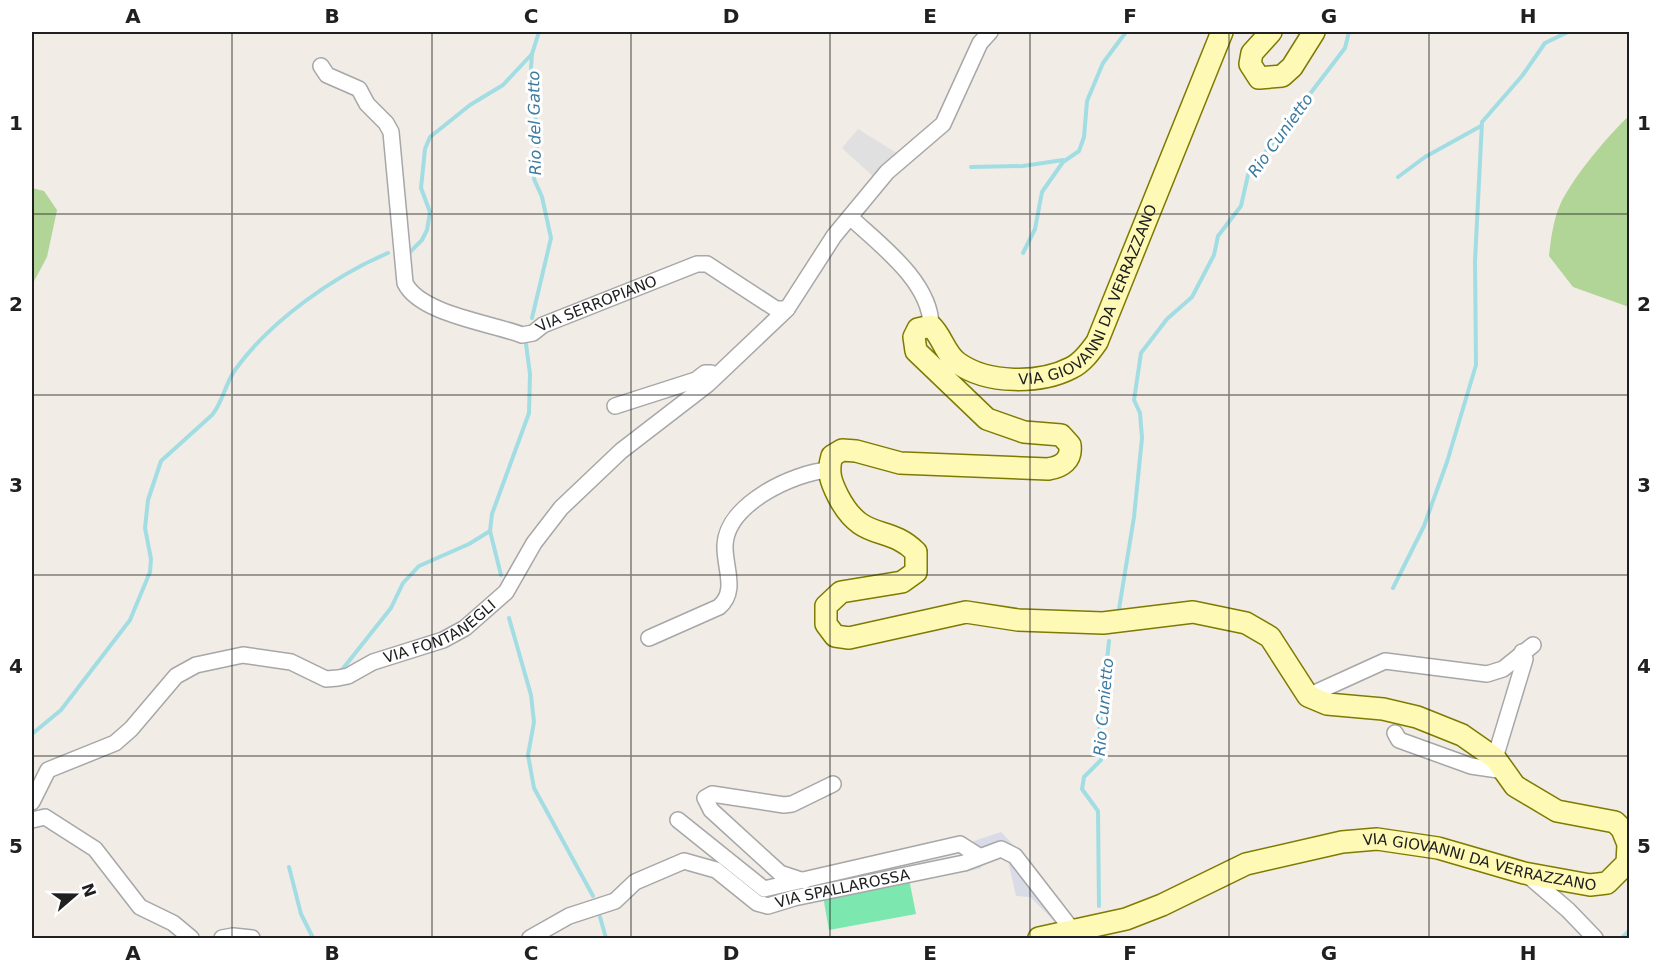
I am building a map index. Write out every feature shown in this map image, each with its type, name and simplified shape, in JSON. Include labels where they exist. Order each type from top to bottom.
[{"type":"street","name":"VIA FONTANEGLI","points":[[32,802],[48,770],[115,743],[131,729],[176,676],[196,665],[243,655],[291,662],[327,678],[338,678],[373,662],[443,639],[465,628],[506,592],[534,543],[561,508],[621,451],[719,374],[786,309],[834,236],[887,172],[938,130],[949,114],[981,43],[990,32]]},
{"type":"street","name":"VIA GIOVANNI DA VERRAZZANO","points":[[931,326],[957,363],[982,374],[1016,379],[1035,378],[1061,373],[1081,361],[1097,342],[1221,32]]},
{"type":"street","points":[[1271,32],[1252,53],[1250,64],[1259,78],[1282,76],[1292,67],[1314,32]]},
{"type":"street","name":"VIA SERROPIANO","points":[[321,66],[327,75],[359,89],[367,104],[386,123],[391,132],[405,283],[409,292],[441,310],[522,335],[532,333],[543,325],[697,264],[707,264],[776,309],[786,309]]},
{"type":"street","points":[[850,217],[902,264],[926,304],[931,326],[918,329],[913,344],[916,351],[977,411],[997,424],[1024,432],[1061,435],[1070,446],[1071,452],[1065,463],[1048,469],[900,463],[856,451],[842,450],[832,456],[828,470],[847,514],[862,527],[905,540],[916,552],[916,572],[902,582],[842,592],[826,606],[826,624],[835,636],[849,638],[966,612],[1018,620],[1103,623],[1192,612],[1246,623],[1270,637],[1308,696],[1385,661],[1488,674],[1503,669],[1527,649],[1500,765],[1471,766],[1399,740],[1395,733]]},
{"type":"street","points":[[615,406],[696,380],[705,373],[719,374]]},
{"type":"street","points":[[649,638],[719,608],[726,602],[730,584],[725,544],[736,517],[754,499],[810,471],[828,470]]},
{"type":"street","name":"VIA GIOVANNI DA VERRAZZANO","points":[[1039,939],[1074,935],[1126,919],[1162,905],[1246,864],[1342,842],[1377,839],[1438,848],[1524,873],[1598,885],[1614,879],[1627,863],[1628,844],[1622,829],[1615,822],[1557,811],[1515,786],[1500,765],[1462,735],[1417,717],[1383,709],[1327,704],[1308,696]]},
{"type":"street","name":"VIA SPALLAROSSA","points":[[804,881],[780,873],[711,810],[705,798],[712,794],[784,805],[792,804],[833,784]]},
{"type":"street","points":[[32,820],[45,817],[95,849],[140,907],[173,923],[191,939]]},
{"type":"street","name":"VIA SPALLAROSSA","points":[[678,820],[764,889],[960,844],[979,855]]},
{"type":"street","name":"VIA SPALLAROSSA","points":[[530,939],[569,916],[615,902],[635,882],[684,861],[716,870],[757,903],[768,906],[794,898],[964,863],[979,855],[1001,849],[1015,856],[1074,935]]},
{"type":"street","points":[[1524,873],[1568,910],[1595,939]]},
{"type":"street","points":[[222,939],[233,936],[252,939]]},
{"type":"green space","points":[[1629,116],[1629,307],[1573,287],[1549,256],[1556,217],[1565,195],[1591,158]]},
{"type":"green space","points":[[32,188],[44,191],[57,210],[47,257],[32,285]]},
{"type":"green space","points":[[909,879],[916,914],[829,930],[823,896]]},
{"type":"shaded area","points":[[858,129],[898,154],[876,179],[842,148]]},
{"type":"shaded area","points":[[1001,832],[1038,871],[1082,930],[1068,934],[1030,897],[1016,896],[1007,856],[982,861],[981,868],[966,872],[964,863],[968,843]]},
{"type":"waterway","name":"Rio del Gatto","points":[[532,318],[551,238],[542,197],[534,179],[538,135],[530,83],[532,54],[539,32]]},
{"type":"waterway","points":[[1023,253],[1035,229],[1042,192],[1063,162],[1079,151],[1084,137],[1087,101],[1103,63],[1126,32]]},
{"type":"waterway","name":"Rio Cunietto","points":[[1119,609],[1134,517],[1142,438],[1140,413],[1134,400],[1141,353],[1167,319],[1192,297],[1214,255],[1218,236],[1241,206],[1248,175],[1345,48],[1349,32]]},
{"type":"waterway","points":[[1393,588],[1424,526],[1447,462],[1476,365],[1475,261],[1482,122],[1522,76],[1545,43],[1568,32]]},
{"type":"waterway","points":[[410,252],[422,240],[427,230],[430,212],[421,188],[425,149],[430,137],[470,105],[503,85],[532,54]]},
{"type":"waterway","points":[[1398,177],[1425,157],[1481,126]]},
{"type":"waterway","points":[[971,167],[1023,166],[1063,160]]},
{"type":"waterway","points":[[32,734],[61,710],[130,620],[150,572],[151,559],[145,528],[148,500],[161,461],[212,415],[235,370],[266,334],[325,287],[388,253]]},
{"type":"waterway","name":"Rio del Gatto","points":[[501,575],[490,531],[492,514],[529,413],[530,374],[526,344]]},
{"type":"waterway","points":[[341,671],[391,608],[403,583],[419,566],[469,544],[490,531]]},
{"type":"waterway","name":"Rio del Gatto","points":[[509,618],[531,695],[534,722],[528,755],[534,788],[593,896]]},
{"type":"waterway","name":"Rio Cunietto","points":[[1099,906],[1098,811],[1082,789],[1084,777],[1101,760],[1099,734],[1109,641]]},
{"type":"waterway","points":[[289,867],[301,914],[313,938]]},
{"type":"waterway","name":"Rio del Gatto","points":[[600,917],[606,938]]},
{"type":"waterway","points":[[1622,938],[1630,930]]}]
